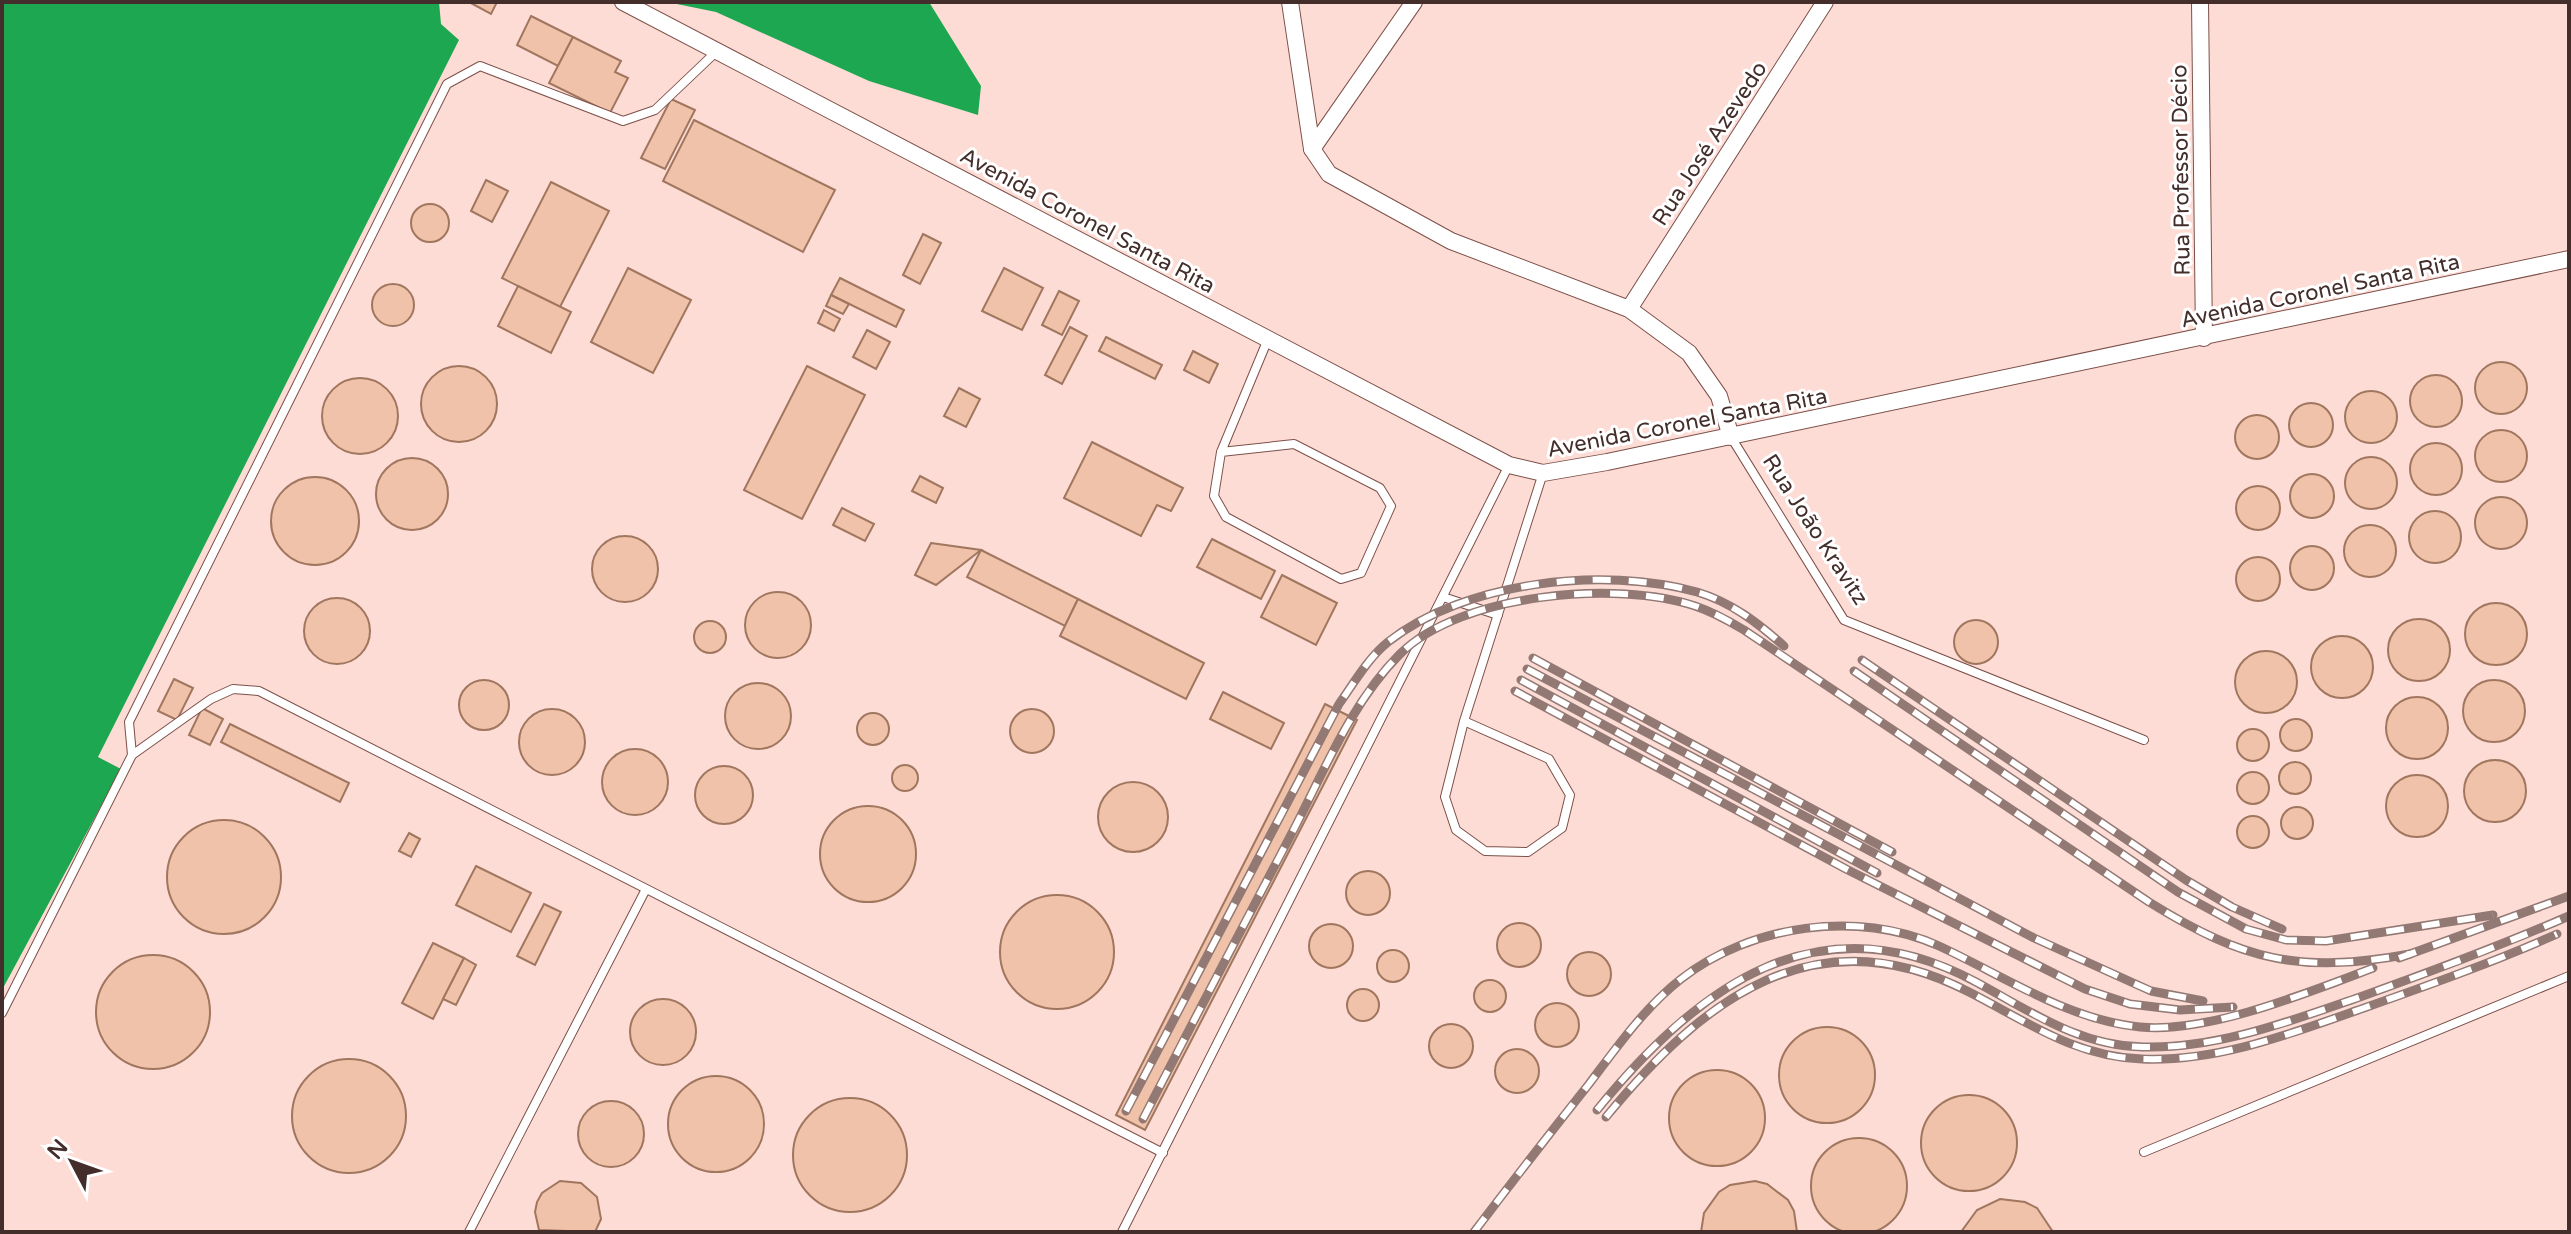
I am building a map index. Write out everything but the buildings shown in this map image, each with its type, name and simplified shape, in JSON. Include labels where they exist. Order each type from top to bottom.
[{"type":"street","name":"Avenida Coronel Santa Rita","points":[[623,2],[1509,465],[1543,473],[1731,437],[2569,259]]},
{"type":"street","points":[[1290,2],[1312,149]]},
{"type":"street","points":[[1312,149],[1414,2]]},
{"type":"street","name":"Rua José Azevedo","points":[[1629,309],[1825,2]]},
{"type":"street","name":"Rua Professor Décio","points":[[2200,2],[2204,338]]},
{"type":"street","name":"Rua João Kravitz","points":[[1312,149],[1329,174],[1451,241],[1629,309],[1689,353],[1719,396],[1731,437]]},
{"type":"lane","points":[[132,755],[129,722],[447,84],[480,66],[623,121],[655,110],[717,51]]},
{"type":"lane","points":[[1221,452],[1294,444],[1380,488],[1391,506],[1361,573],[1341,579],[1226,517],[1214,496],[1221,452],[1268,339]]},
{"type":"lane","name":"Rua João Kravitz","points":[[1731,437],[1844,620],[2144,740]]},
{"type":"lane","points":[[1122,1232],[1509,465]]},
{"type":"lane","points":[[1464,721],[1549,759],[1570,795],[1562,828],[1528,852],[1485,851],[1456,830],[1445,797],[1464,721],[1543,473]]},
{"type":"lane","points":[[1443,597],[1498,615]]},
{"type":"lane","points":[[2,1013],[132,755],[211,699],[233,689],[259,691],[645,891],[1163,1153]]},
{"type":"lane","points":[[469,1232],[645,891]]},
{"type":"lane","points":[[2144,1152],[2569,976]]},
{"type":"shaded area","points":[[2,2],[439,2],[441,24],[459,40],[98,757],[121,769],[2,990]]},
{"type":"shaded area","points":[[667,2],[929,2],[981,86],[978,115],[869,81],[716,12]]},
{"type":"railway","points":[[1126,1111],[1339,704],[1368,663],[1388,642],[1420,621],[1495,593],[1536,584],[1620,580],[1660,584],[1709,596],[1744,614],[1784,646]]},
{"type":"railway","points":[[1143,1119],[1341,737],[1383,673],[1400,654],[1427,633],[1461,617],[1542,597],[1625,594],[1663,598],[1721,617],[2149,902],[2214,938],[2244,950],[2304,962],[2336,963],[2410,954]]},
{"type":"railway","points":[[1533,658],[1892,852]]},
{"type":"railway","points":[[1862,660],[2186,880],[2232,907],[2282,929]]},
{"type":"railway","points":[[1527,669],[2034,938],[2151,991],[2203,1001]]},
{"type":"railway","points":[[1854,671],[2178,892],[2246,929],[2286,940],[2326,941],[2493,915]]},
{"type":"railway","points":[[1521,680],[1877,873]]},
{"type":"railway","points":[[1515,691],[1846,869],[2085,989],[2130,1004],[2180,1010],[2233,1007]]},
{"type":"railway","points":[[2399,958],[2569,896]]},
{"type":"railway","points":[[1597,1110],[1635,1066],[1676,1026],[1718,993],[1764,968],[1812,953],[1864,949],[1918,958],[1976,982],[2076,1034],[2120,1045],[2171,1046],[2253,1032],[2307,1015],[2439,968],[2569,916]]},
{"type":"railway","points":[[1474,1232],[1655,1002],[1681,979],[1709,961],[1739,946],[1772,935],[1806,928],[1840,926],[1874,928],[1907,935],[1939,946],[2087,1016],[2140,1027],[2196,1024],[2226,1018],[2373,968]]},
{"type":"railway","points":[[1606,1117],[1681,1037],[1722,1005],[1765,981],[1811,966],[1860,961],[1913,970],[1969,992],[2073,1045],[2118,1057],[2171,1059],[2227,1051],[2282,1036],[2461,973],[2557,934]]}]
